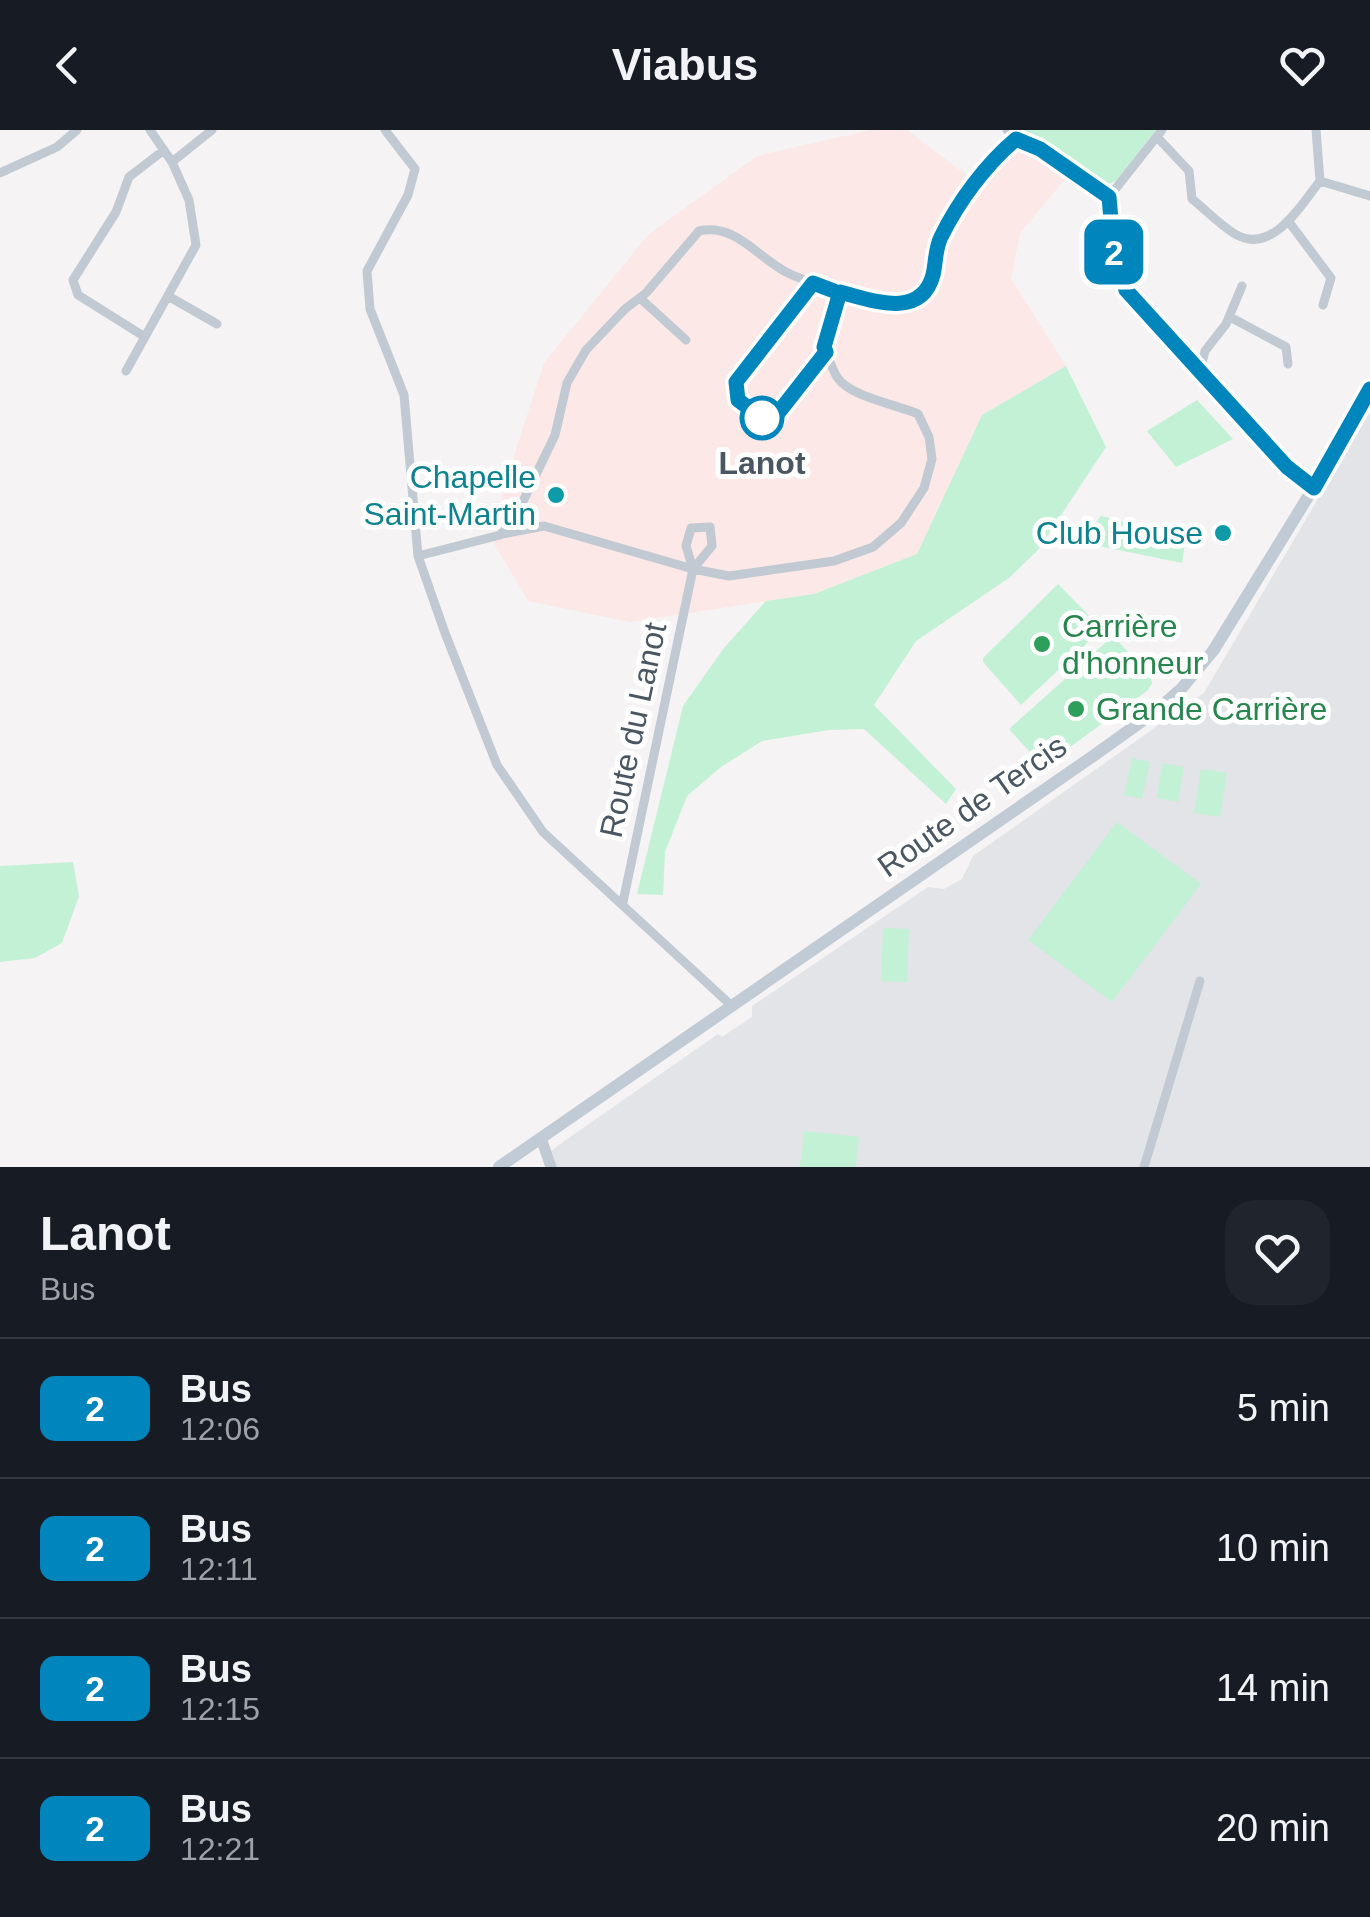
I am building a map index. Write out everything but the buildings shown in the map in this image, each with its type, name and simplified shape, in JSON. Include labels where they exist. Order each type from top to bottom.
[{"type":"main road","name":"Route de Tercis","points":[[499,1167],[1096,754],[1181,688],[1213,651],[1370,389]]},
{"type":"street","points":[[0,173],[56,147],[77,130]]},
{"type":"street","points":[[126,371],[196,245],[189,200],[172,162],[150,130]]},
{"type":"street","points":[[172,162],[212,130]]},
{"type":"street","name":"Route du Lanot","points":[[385,130],[415,169],[408,194],[366,271],[370,309],[404,395],[418,556],[497,766],[543,832],[733,1007]]},
{"type":"street","points":[[1007,130],[1109,197]]},
{"type":"street","points":[[1314,488],[1287,467],[1126,290],[1114,254],[1109,197],[1159,134],[1190,170],[1192,199],[1238,236],[1255,239],[1283,229],[1320,182],[1316,130]]},
{"type":"street","points":[[500,535],[516,516],[555,435],[567,383],[577,366],[601,333],[640,298],[699,231],[727,230],[785,272],[895,306],[919,297],[932,279],[938,242],[958,207],[993,161],[1016,139]]},
{"type":"street","points":[[145,338],[78,295],[73,280],[116,212],[130,177],[164,150]]},
{"type":"street","points":[[1320,182],[1370,195]]},
{"type":"street","points":[[1289,222],[1331,278],[1323,304]]},
{"type":"street","points":[[1200,371],[1206,351],[1230,316],[1242,286]]},
{"type":"street","points":[[418,556],[544,526],[729,576],[834,561],[873,548],[901,524],[924,488],[932,459],[929,438],[918,414],[855,394],[838,379],[824,347],[840,292]]},
{"type":"street","points":[[168,296],[218,324]]},
{"type":"street","points":[[640,298],[686,340]]},
{"type":"street","points":[[1230,316],[1286,347],[1288,364]]},
{"type":"street","name":"Route du Lanot","points":[[623,902],[693,569],[712,546],[710,527],[691,528],[686,546],[693,569]]},
{"type":"street","points":[[1144,1167],[1200,980]]},
{"type":"street","points":[[541,1138],[552,1167]]},
{"type":"shaded area","points":[[871,130],[907,130],[969,177],[1011,139],[1065,179],[1020,233],[1011,279],[1066,366],[982,415],[917,554],[814,594],[630,622],[528,601],[494,543],[505,484],[544,363],[648,235],[757,156]]},
{"type":"shaded area","points":[[1370,410],[1370,1167],[556,1167],[551,1151],[563,1142],[718,1034],[722,1037],[752,1017],[752,1006],[928,887],[944,889],[962,879],[973,856],[1204,693]]},
{"type":"green space","points":[[1010,130],[1156,130],[1116,181],[1106,185],[1028,136]]},
{"type":"green space","points":[[1066,366],[1106,447],[1038,550],[1009,578],[916,641],[874,705],[956,789],[946,804],[864,729],[829,730],[762,741],[721,767],[687,796],[665,852],[663,895],[637,894],[683,706],[724,648],[766,601],[814,594],[917,554],[982,415]]},
{"type":"green space","points":[[1197,400],[1233,439],[1176,467],[1147,431]]},
{"type":"green space","points":[[1101,516],[1186,536],[1182,563],[1094,545],[1096,522]]},
{"type":"green space","name":"Carrière d'honneur","points":[[1058,584],[1102,629],[1021,705],[983,658]]},
{"type":"green space","name":"Grande Carrière","points":[[1113,636],[1150,675],[1152,683],[1148,690],[1055,758],[1037,760],[1009,729]]},
{"type":"green space","points":[[1132,758],[1150,762],[1142,799],[1124,795]]},
{"type":"green space","points":[[1162,763],[1184,767],[1178,802],[1157,798]]},
{"type":"green space","points":[[1201,769],[1227,773],[1220,817],[1194,813]]},
{"type":"green space","points":[[1117,822],[1201,884],[1112,1002],[1028,940]]},
{"type":"green space","points":[[73,862],[79,896],[62,943],[35,958],[0,962],[0,866]]},
{"type":"green space","points":[[883,928],[909,929],[907,982],[881,981]]},
{"type":"green space","points":[[804,1131],[859,1137],[856,1167],[800,1167]]},
{"type":"bus line","name":"2","points":[[834,291],[813,283],[736,382],[738,400],[765,420],[775,417],[826,352],[824,347],[840,292],[895,306],[919,297],[932,279],[938,242],[958,207],[993,161],[1016,139],[1027,141],[1109,197],[1114,254],[1126,290],[1287,467],[1314,488],[1370,389]]},
{"type":"place","name":"Lanot","points":[[762,418]]},
{"type":"place","name":"Chapelle Saint-Martin","points":[[556,495]]},
{"type":"place","name":"Club House","points":[[1223,533]]},
{"type":"place","name":"Carrière d'honneur","points":[[1042,644]]},
{"type":"place","name":"Grande Carrière","points":[[1076,709]]}]
